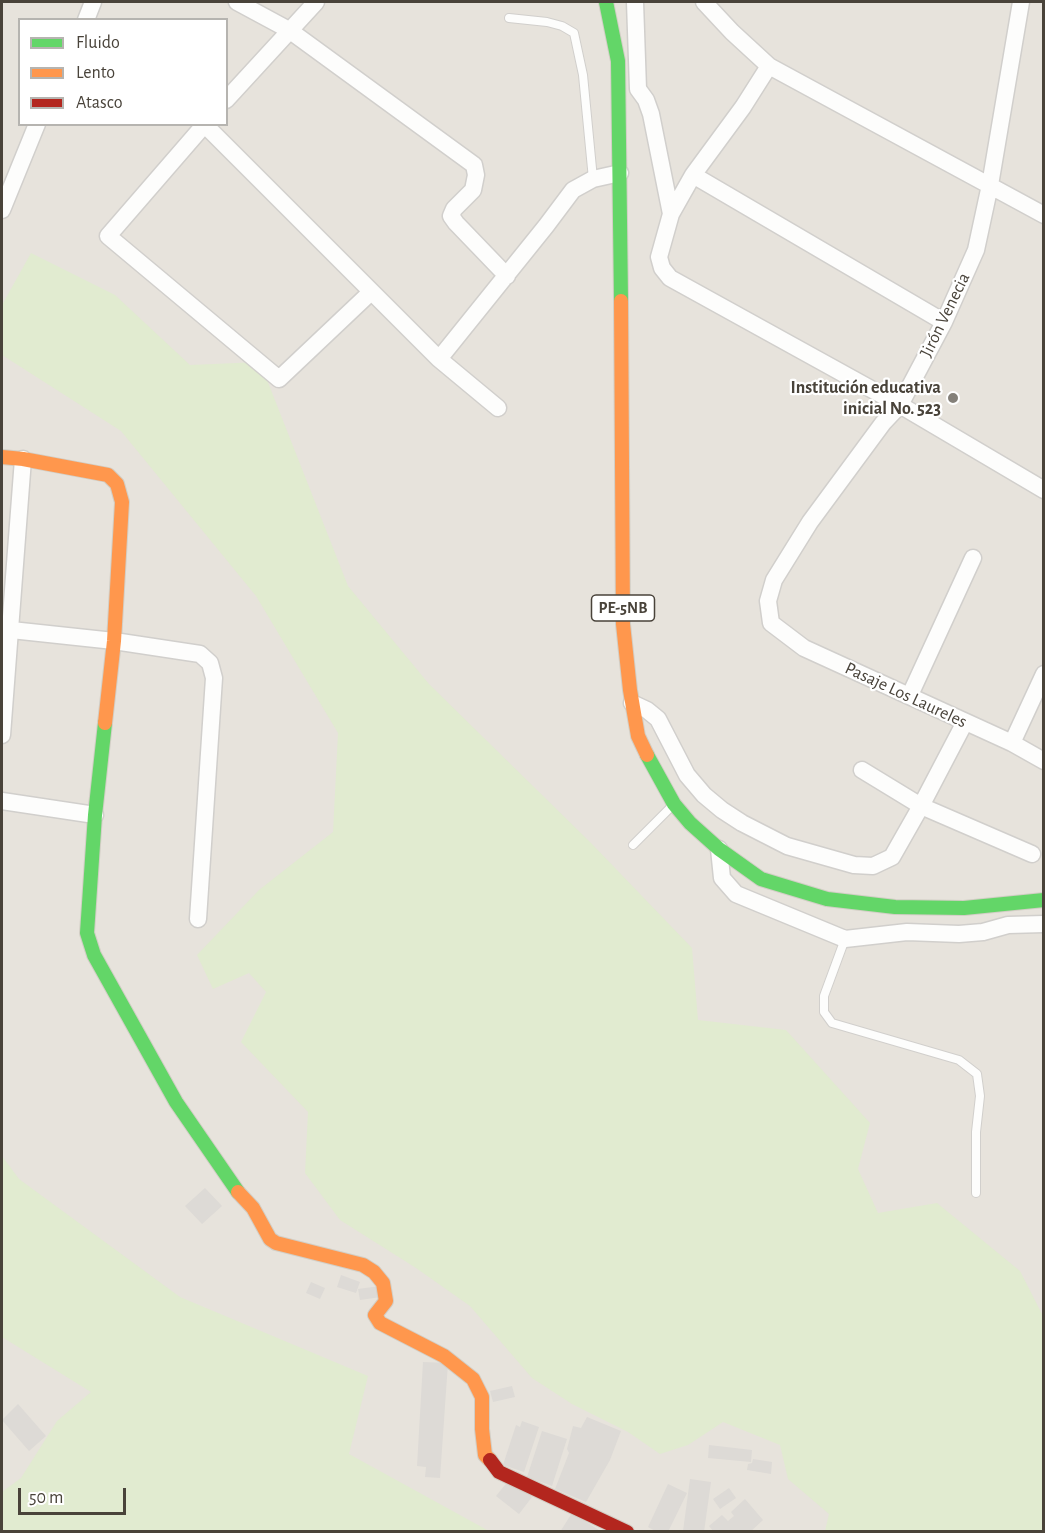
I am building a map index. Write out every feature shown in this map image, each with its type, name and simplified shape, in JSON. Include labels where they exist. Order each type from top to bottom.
[{"type":"main road","name":"PE-5NB","points":[[606,2],[618,61],[623,624],[638,736],[658,778],[674,804],[690,823],[719,849],[761,879],[827,899],[895,907],[964,908],[1044,900]]},
{"type":"main road","points":[[2,457],[108,475],[117,484],[122,502],[114,641],[96,815],[87,933],[94,955],[176,1102],[235,1189],[254,1208],[270,1239],[276,1244],[363,1265],[374,1272],[383,1283],[386,1301],[375,1315],[380,1323],[444,1356],[473,1379],[482,1397],[485,1455],[500,1472],[627,1532]]},
{"type":"street","points":[[87,18],[93,2]]},
{"type":"street","points":[[237,2],[289,30],[474,165],[476,176],[474,190],[454,209],[451,216],[507,276]]},
{"type":"street","points":[[228,98],[316,2]]},
{"type":"street","points":[[635,2],[638,89],[651,114],[670,214]]},
{"type":"street","points":[[704,2],[769,66],[1044,215]]},
{"type":"street","name":"Jirón Venecia","points":[[771,623],[768,601],[774,580],[810,522],[883,423],[900,405],[944,322],[976,250],[990,185],[1021,2]]},
{"type":"street","points":[[769,66],[743,107],[693,175],[670,214],[659,257],[662,268],[670,278],[900,405],[1044,490]]},
{"type":"street","points":[[2,210],[36,126]]},
{"type":"street","points":[[203,126],[108,236],[279,379],[371,292]]},
{"type":"street","points":[[205,126],[439,358],[498,408]]},
{"type":"street","points":[[439,358],[507,276],[573,190],[593,179],[620,173]]},
{"type":"street","points":[[693,175],[944,322]]},
{"type":"street","points":[[2,735],[5,630],[23,459]]},
{"type":"street","points":[[910,695],[973,558]]},
{"type":"street","name":"Pasaje Los Laureles","points":[[771,623],[804,648],[1012,743],[1044,761]]},
{"type":"street","points":[[5,630],[114,641],[200,654],[210,663],[214,678],[198,919]]},
{"type":"street","points":[[1012,743],[1044,674]]},
{"type":"street","points":[[633,703],[658,719],[687,775],[704,795],[742,823],[787,846],[854,865],[873,866],[892,857],[965,722]]},
{"type":"street","points":[[862,770],[921,806],[1032,854]]},
{"type":"street","points":[[2,801],[96,815]]},
{"type":"street","points":[[719,849],[722,879],[736,894],[845,939],[908,932],[959,934],[983,932],[1008,925],[1044,924]]},
{"type":"lane","points":[[509,18],[547,22],[562,26],[574,33],[583,75],[593,179]]},
{"type":"lane","points":[[633,845],[674,804]]},
{"type":"lane","points":[[845,939],[824,996],[824,1012],[832,1023],[959,1060],[977,1074],[980,1096],[976,1132],[976,1193]]},
{"type":"shaded area","points":[[2,2],[1043,2],[1043,1531],[2,1531]]},
{"type":"green space","points":[[31,253],[115,295],[190,365],[260,362],[348,586],[429,684],[591,843],[692,948],[698,1020],[786,1030],[870,1123],[858,1169],[878,1213],[937,1203],[1020,1271],[1043,1316],[1043,1531],[825,1531],[829,1514],[788,1479],[780,1445],[723,1422],[688,1445],[660,1454],[628,1432],[572,1404],[532,1378],[470,1306],[416,1268],[340,1220],[305,1173],[308,1112],[241,1042],[266,992],[249,973],[213,989],[197,955],[259,890],[333,832],[338,733],[256,596],[121,431],[2,355],[2,305]]},
{"type":"green space","points":[[2,1156],[19,1179],[180,1297],[368,1376],[349,1454],[489,1531],[2,1531],[2,1492],[21,1478],[57,1421],[91,1392],[2,1337]]},
{"type":"building","points":[[205,1188],[222,1206],[202,1224],[185,1206]]},
{"type":"building","points":[[341,1275],[360,1282],[356,1293],[337,1287]]},
{"type":"building","points":[[311,1282],[325,1288],[320,1299],[306,1293]]},
{"type":"building","points":[[380,1286],[381,1297],[360,1300],[358,1289]]},
{"type":"building","points":[[423,1362],[448,1363],[440,1478],[425,1477],[426,1467],[417,1466]]},
{"type":"building","points":[[512,1386],[515,1397],[493,1402],[490,1391]]},
{"type":"building","points":[[18,1404],[46,1436],[29,1451],[2,1420]]},
{"type":"building","points":[[587,1417],[621,1431],[610,1460],[586,1502],[555,1489],[569,1453],[567,1449],[573,1426],[581,1428]]},
{"type":"building","points":[[522,1421],[539,1427],[524,1472],[503,1465],[516,1425],[520,1427]]},
{"type":"building","points":[[542,1431],[567,1439],[552,1486],[527,1477]]},
{"type":"building","points":[[709,1445],[752,1450],[751,1462],[708,1458]]},
{"type":"building","points":[[753,1459],[772,1462],[771,1474],[747,1470],[748,1464],[752,1463]]},
{"type":"building","points":[[690,1479],[711,1482],[704,1532],[683,1531]]},
{"type":"building","points":[[509,1480],[532,1497],[519,1514],[496,1496]]},
{"type":"building","points":[[668,1484],[687,1493],[668,1532],[657,1532],[648,1527]]},
{"type":"building","points":[[729,1488],[736,1498],[720,1509],[713,1499]]},
{"type":"building","points":[[745,1499],[763,1520],[750,1532],[714,1532],[709,1526],[722,1515],[728,1521],[734,1516],[731,1512]]},
{"type":"building","points":[[572,1513],[602,1532],[560,1532]]},
{"type":"traffic: fast","points":[[606,2],[618,61],[621,301]]},
{"type":"traffic: fast","points":[[105,723],[95,815],[87,933],[94,955],[176,1102],[238,1192]]},
{"type":"traffic: fast","points":[[647,755],[674,804],[690,823],[719,849],[761,879],[827,899],[895,907],[964,908],[1044,900]]},
{"type":"traffic: slow","points":[[621,301],[623,624],[630,690],[638,736],[647,755]]},
{"type":"traffic: slow","points":[[2,457],[108,475],[117,484],[122,502],[114,641],[105,723]]},
{"type":"traffic: slow","points":[[238,1192],[253,1208],[270,1239],[276,1243],[363,1265],[374,1272],[383,1283],[386,1301],[375,1315],[380,1323],[444,1356],[473,1379],[482,1397],[485,1455],[490,1460]]},
{"type":"traffic: jam","points":[[490,1460],[499,1472],[627,1532]]},
{"type":"place","name":"Institución educativa inicial No. 523","points":[[953,398]]}]
